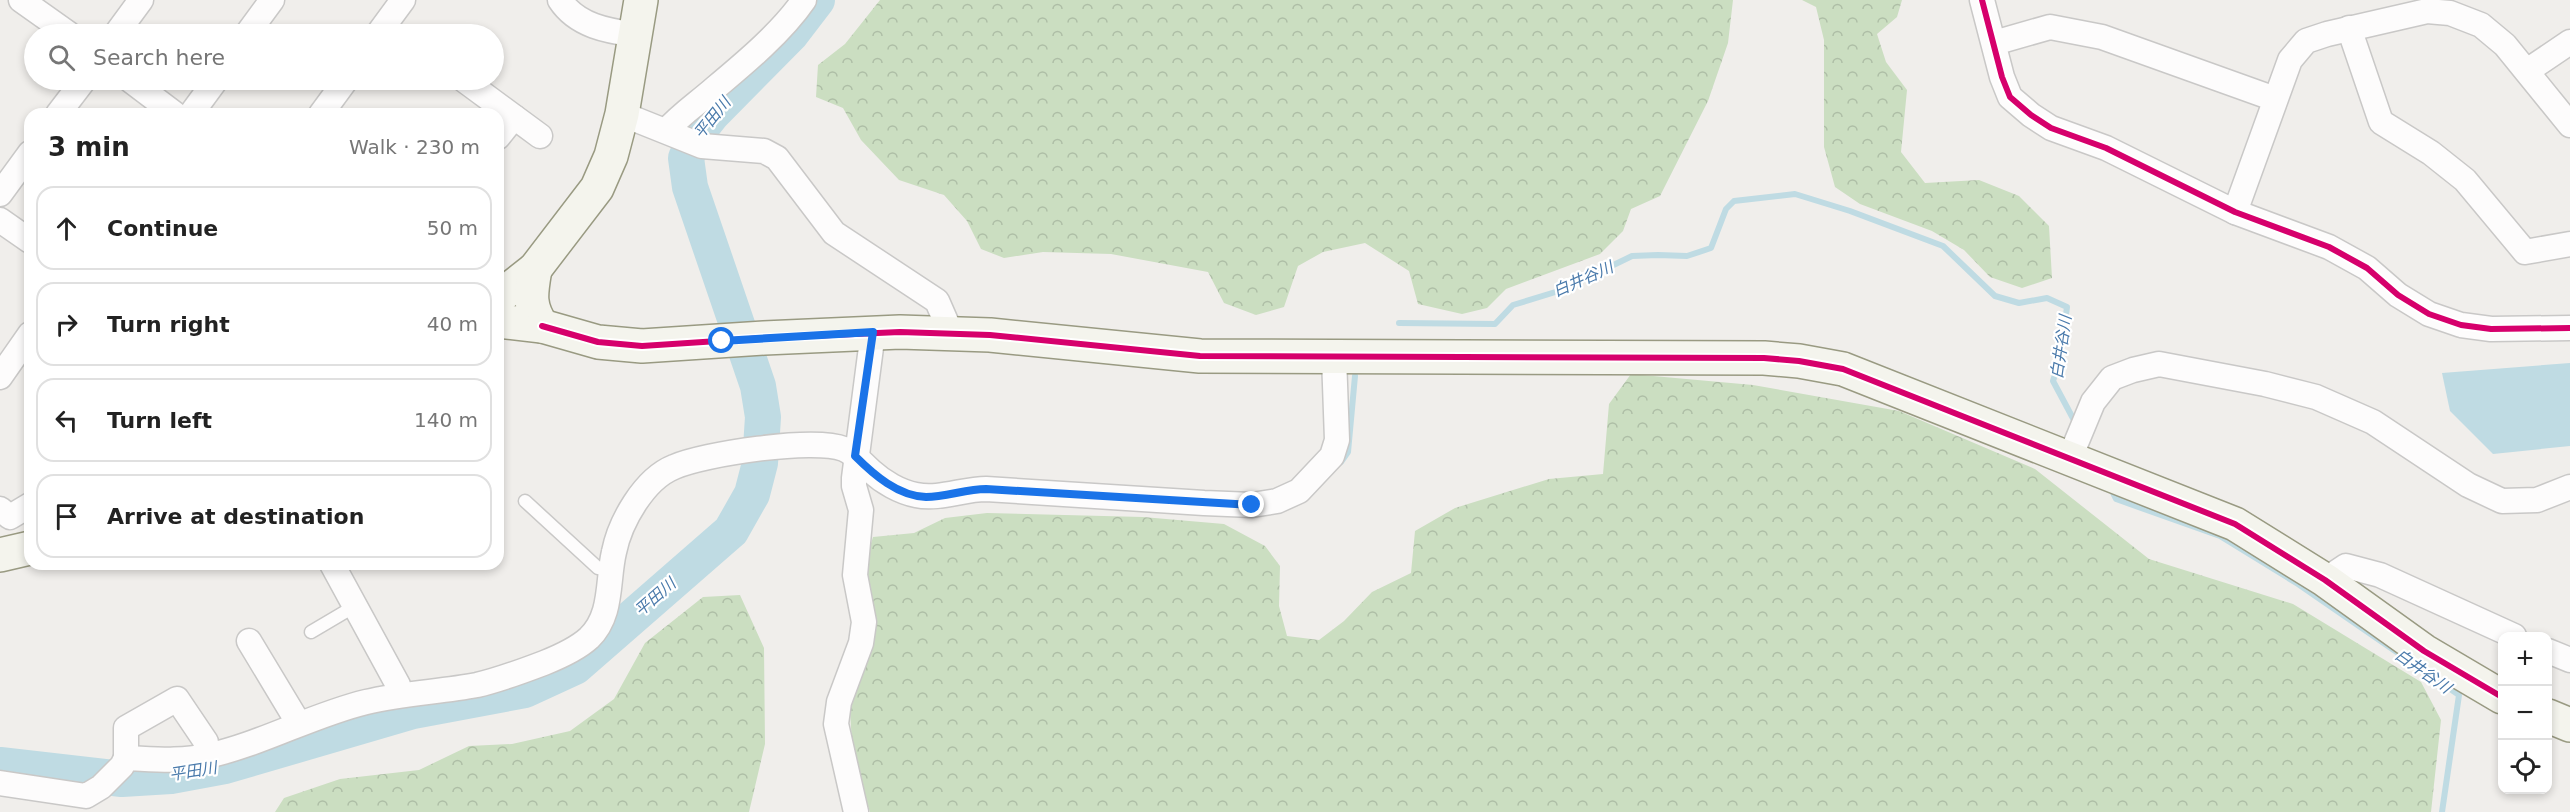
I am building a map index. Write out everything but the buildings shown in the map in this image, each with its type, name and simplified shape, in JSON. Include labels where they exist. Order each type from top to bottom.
[{"type":"street","points":[[21,0],[55,24]]},
{"type":"street","points":[[123,24],[141,0]]},
{"type":"street","points":[[255,24],[272,0]]},
{"type":"street","points":[[392,24],[403,0]]},
{"type":"street","points":[[560,0],[581,21],[608,32],[636,35]]},
{"type":"street","points":[[504,293],[535,269],[597,188],[611,156],[622,114],[641,0]]},
{"type":"street","points":[[684,139],[680,115],[713,90],[757,51],[804,0]]},
{"type":"street","points":[[1982,0],[2002,77],[2010,97],[2031,115],[2052,128],[2106,148],[2235,212],[2329,247],[2367,268],[2398,295],[2429,314],[2461,325],[2491,329],[2570,328]]},
{"type":"street","points":[[2235,212],[2290,60],[2306,41],[2349,28],[2427,11],[2450,13],[2481,25],[2505,45],[2570,125]]},
{"type":"street","points":[[1994,43],[2050,27],[2082,32],[2102,37],[2275,99]]},
{"type":"street","points":[[2349,28],[2381,122],[2431,153],[2465,180],[2525,252],[2570,244]]},
{"type":"street","points":[[2527,71],[2570,42]]},
{"type":"street","points":[[63,108],[76,90]]},
{"type":"street","points":[[143,90],[167,108]]},
{"type":"street","points":[[195,108],[209,90]]},
{"type":"street","points":[[332,108],[340,90]]},
{"type":"street","points":[[478,90],[502,108]]},
{"type":"street","points":[[504,110],[540,136]]},
{"type":"street","points":[[622,114],[684,139],[764,151],[777,158],[834,232],[937,301],[951,333]]},
{"type":"street","points":[[504,130],[514,117]]},
{"type":"street","points":[[0,194],[24,161]]},
{"type":"street","points":[[0,220],[24,237]]},
{"type":"street","points":[[535,269],[531,297],[533,313],[542,326]]},
{"type":"street","points":[[504,322],[542,326],[598,342],[642,346],[873,332],[951,333],[1070,341],[1200,356],[1752,358],[1799,361],[1843,369],[2235,524],[2325,580],[2424,651],[2498,695]]},
{"type":"street","points":[[856,812],[836,724],[839,702],[861,643],[864,622],[855,575],[861,510],[854,486],[855,456],[873,332]]},
{"type":"street","points":[[0,377],[24,343]]},
{"type":"street","points":[[124,762],[177,760],[232,750],[299,724],[363,703],[400,694],[478,684],[560,656],[589,638],[601,622],[608,604],[613,552],[619,533],[633,508],[653,482],[670,468],[692,460],[780,446],[826,444],[855,456],[887,484],[914,495],[927,497],[968,489],[986,489],[1252,505],[1277,501],[1299,490],[1332,456],[1336,440],[1334,357]]},
{"type":"street","points":[[2069,460],[2093,402],[2112,378],[2158,364],[2265,384],[2316,397],[2373,422],[2468,485],[2502,501],[2537,500],[2570,487]]},
{"type":"street","points":[[0,509],[10,517],[24,509]]},
{"type":"street","points":[[0,555],[24,549]]},
{"type":"street","points":[[2325,580],[2346,567],[2380,575],[2505,632]]},
{"type":"street","points":[[335,570],[398,685],[400,694]]},
{"type":"street","points":[[249,640],[299,724]]},
{"type":"street","points":[[2552,653],[2570,660]]},
{"type":"street","points":[[0,783],[86,796],[101,787],[124,762],[126,728],[177,699],[206,742],[205,756]]},
{"type":"street","points":[[2552,718],[2570,725]]},
{"type":"lane","points":[[525,501],[598,568],[612,570]]},
{"type":"lane","points":[[311,632],[355,606]]},
{"type":"green space","points":[[880,0],[1733,0],[1728,43],[1708,101],[1660,196],[1631,209],[1623,231],[1600,254],[1506,289],[1487,308],[1462,314],[1418,304],[1409,271],[1365,243],[1323,252],[1298,266],[1284,307],[1256,315],[1224,303],[1208,272],[1111,254],[1043,252],[1004,258],[981,249],[967,221],[944,195],[899,180],[861,140],[843,108],[816,97],[818,65],[845,44]]},
{"type":"green space","points":[[1802,0],[1902,0],[1897,17],[1877,34],[1886,62],[1907,90],[1901,152],[1925,183],[1979,180],[2019,196],[2049,226],[2052,278],[2022,288],[1990,277],[1964,250],[1932,231],[1860,204],[1835,187],[1824,147],[1824,40],[1816,7]]},
{"type":"green space","points":[[1631,374],[1753,385],[1899,411],[2035,469],[2149,559],[2293,604],[2421,682],[2441,720],[2431,812],[870,812],[853,761],[850,711],[868,646],[866,559],[873,537],[914,533],[945,518],[987,513],[1143,517],[1224,524],[1265,546],[1280,566],[1279,606],[1287,636],[1319,640],[1344,621],[1372,592],[1411,573],[1415,531],[1455,508],[1549,479],[1603,474],[1609,404]]},
{"type":"green space","points":[[740,595],[764,648],[765,744],[749,812],[275,812],[284,798],[340,779],[419,770],[469,746],[512,744],[570,731],[614,699],[645,643],[703,597]]},
{"type":"water","points":[[2570,363],[2570,446],[2493,454],[2450,411],[2442,373]]},
{"type":"waterway","name":"平田川","points":[[0,765],[122,779],[171,776],[225,766],[413,711],[525,690],[575,667],[731,531],[752,494],[760,463],[763,417],[758,386],[690,187],[686,158],[697,133],[712,114],[791,34],[817,0]]},
{"type":"waterway","name":"白井谷川","points":[[1399,323],[1495,324],[1513,305],[1562,290],[1632,256],[1687,256],[1711,248],[1726,209],[1734,201],[1795,194],[1850,211],[1943,246],[1995,296],[2019,303],[2047,298],[2067,307],[2060,359],[2053,381],[2076,424]]},
{"type":"waterway","name":"白井谷川","points":[[1341,462],[1348,452],[1355,376]]},
{"type":"waterway","name":"白井谷川","points":[[760,463],[773,457]]},
{"type":"waterway","name":"白井谷川","points":[[2111,489],[2116,499],[2220,536],[2298,584],[2459,695],[2442,812]]},
{"type":"cycle path","points":[[1982,0],[2002,77],[2010,97],[2051,128],[2106,148],[2235,212],[2329,247],[2367,268],[2398,295],[2429,314],[2461,325],[2491,329],[2570,328]]},
{"type":"cycle path","points":[[542,326],[598,342],[642,346],[900,332],[990,335],[1200,356],[1764,358],[1799,361],[1843,369],[2235,524],[2325,580],[2424,651],[2498,695]]},
{"type":"route","points":[[722,341],[873,332],[855,456],[887,484],[914,495],[927,497],[968,489],[986,489],[1252,505]]}]
